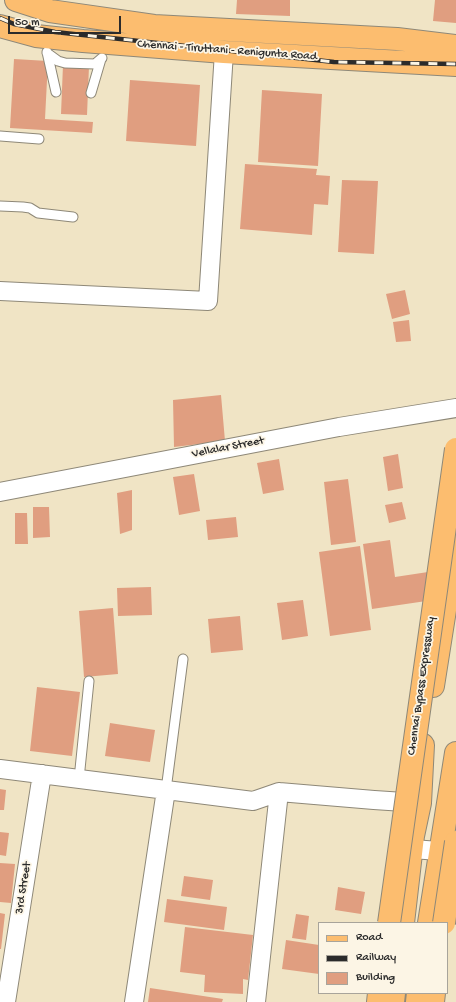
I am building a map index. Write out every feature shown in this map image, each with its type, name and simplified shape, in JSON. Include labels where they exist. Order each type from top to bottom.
[{"type":"main road","name":"Chennai - Tiruttani - Renigunta Road","points":[[16,0],[50,11],[154,26],[397,39],[456,46]]},
{"type":"main road","name":"Chennai - Tiruttani - Renigunta Road","points":[[0,26],[36,36],[47,45],[104,50],[224,52],[456,65]]},
{"type":"main road","name":"Chennai Bypass Expressway","points":[[389,922],[456,449]]},
{"type":"main road","points":[[403,922],[412,849],[420,803],[422,747],[456,540]]},
{"type":"main road","points":[[444,922],[451,848],[456,753]]},
{"type":"main road","points":[[429,922],[451,848]]},
{"type":"street","points":[[0,291],[208,301],[224,52]]},
{"type":"street","name":"Vellalar Street","points":[[0,492],[339,427],[456,408]]},
{"type":"street","points":[[0,769],[253,801],[279,792],[420,803]]},
{"type":"street","name":"3rd Street","points":[[6,1002],[42,774]]},
{"type":"street","points":[[134,1002],[166,790]]},
{"type":"street","points":[[256,1002],[279,792]]},
{"type":"street","points":[[412,849],[451,848]]},
{"type":"lane","points":[[47,45],[56,92]]},
{"type":"lane","points":[[91,93],[104,50]]},
{"type":"lane","points":[[0,136],[39,139]]},
{"type":"lane","points":[[0,206],[30,208],[38,213],[73,217]]},
{"type":"lane","points":[[166,790],[183,659]]},
{"type":"lane","points":[[79,779],[89,681]]},
{"type":"building","points":[[237,0],[290,0],[290,16],[236,14]]},
{"type":"building","points":[[435,0],[456,0],[456,23],[433,21]]},
{"type":"building","points":[[14,59],[48,61],[45,119],[93,122],[92,133],[10,128]]},
{"type":"building","points":[[63,65],[89,66],[87,115],[61,114]]},
{"type":"building","points":[[130,80],[200,85],[196,146],[126,141]]},
{"type":"building","points":[[262,90],[322,94],[318,166],[258,162]]},
{"type":"building","points":[[245,164],[317,169],[316,175],[330,176],[328,205],[314,204],[312,235],[240,229]]},
{"type":"building","points":[[342,180],[378,181],[374,254],[338,252]]},
{"type":"building","points":[[405,290],[410,314],[392,319],[386,294]]},
{"type":"building","points":[[409,320],[411,341],[396,342],[393,322]]},
{"type":"building","points":[[221,395],[225,441],[174,447],[173,400]]},
{"type":"building","points":[[398,454],[403,488],[388,491],[383,457]]},
{"type":"building","points":[[279,459],[284,490],[263,494],[257,463]]},
{"type":"building","points":[[194,474],[200,511],[179,515],[173,477]]},
{"type":"building","points":[[348,479],[356,542],[331,545],[324,482]]},
{"type":"building","points":[[132,490],[132,530],[120,534],[117,493]]},
{"type":"building","points":[[402,502],[406,519],[389,523],[385,505]]},
{"type":"building","points":[[33,507],[49,507],[50,537],[33,538]]},
{"type":"building","points":[[15,513],[27,513],[28,544],[15,544]]},
{"type":"building","points":[[236,517],[238,537],[208,540],[206,520]]},
{"type":"building","points":[[390,540],[395,577],[428,572],[433,600],[372,609],[363,544]]},
{"type":"building","points":[[360,546],[371,630],[330,636],[319,552]]},
{"type":"building","points":[[151,587],[152,615],[118,616],[117,588]]},
{"type":"building","points":[[303,600],[308,636],[282,640],[277,603]]},
{"type":"building","points":[[113,608],[118,674],[84,677],[79,611]]},
{"type":"building","points":[[240,616],[243,650],[211,653],[208,619]]},
{"type":"building","points":[[37,687],[80,692],[72,756],[30,751]]},
{"type":"building","points":[[110,723],[155,730],[150,762],[105,756]]},
{"type":"building","points":[[0,789],[6,790],[4,810],[0,810]]},
{"type":"building","points":[[0,832],[9,833],[6,856],[0,855]]},
{"type":"building","points":[[0,863],[15,864],[11,903],[0,902]]},
{"type":"building","points":[[184,876],[213,880],[210,900],[181,896]]},
{"type":"building","points":[[338,887],[365,892],[361,914],[335,910]]},
{"type":"building","points":[[167,899],[227,907],[224,930],[164,922]]},
{"type":"building","points":[[0,913],[5,914],[1,949],[0,949]]},
{"type":"building","points":[[296,914],[309,916],[306,940],[292,938]]},
{"type":"building","points":[[185,927],[253,935],[248,980],[243,979],[243,994],[204,992],[205,975],[180,972]]},
{"type":"building","points":[[286,940],[318,945],[318,974],[282,969]]},
{"type":"building","points":[[150,988],[223,999],[222,1002],[148,1002]]},
{"type":"railway","points":[[0,18],[14,24],[55,32],[334,62],[456,64]]}]
